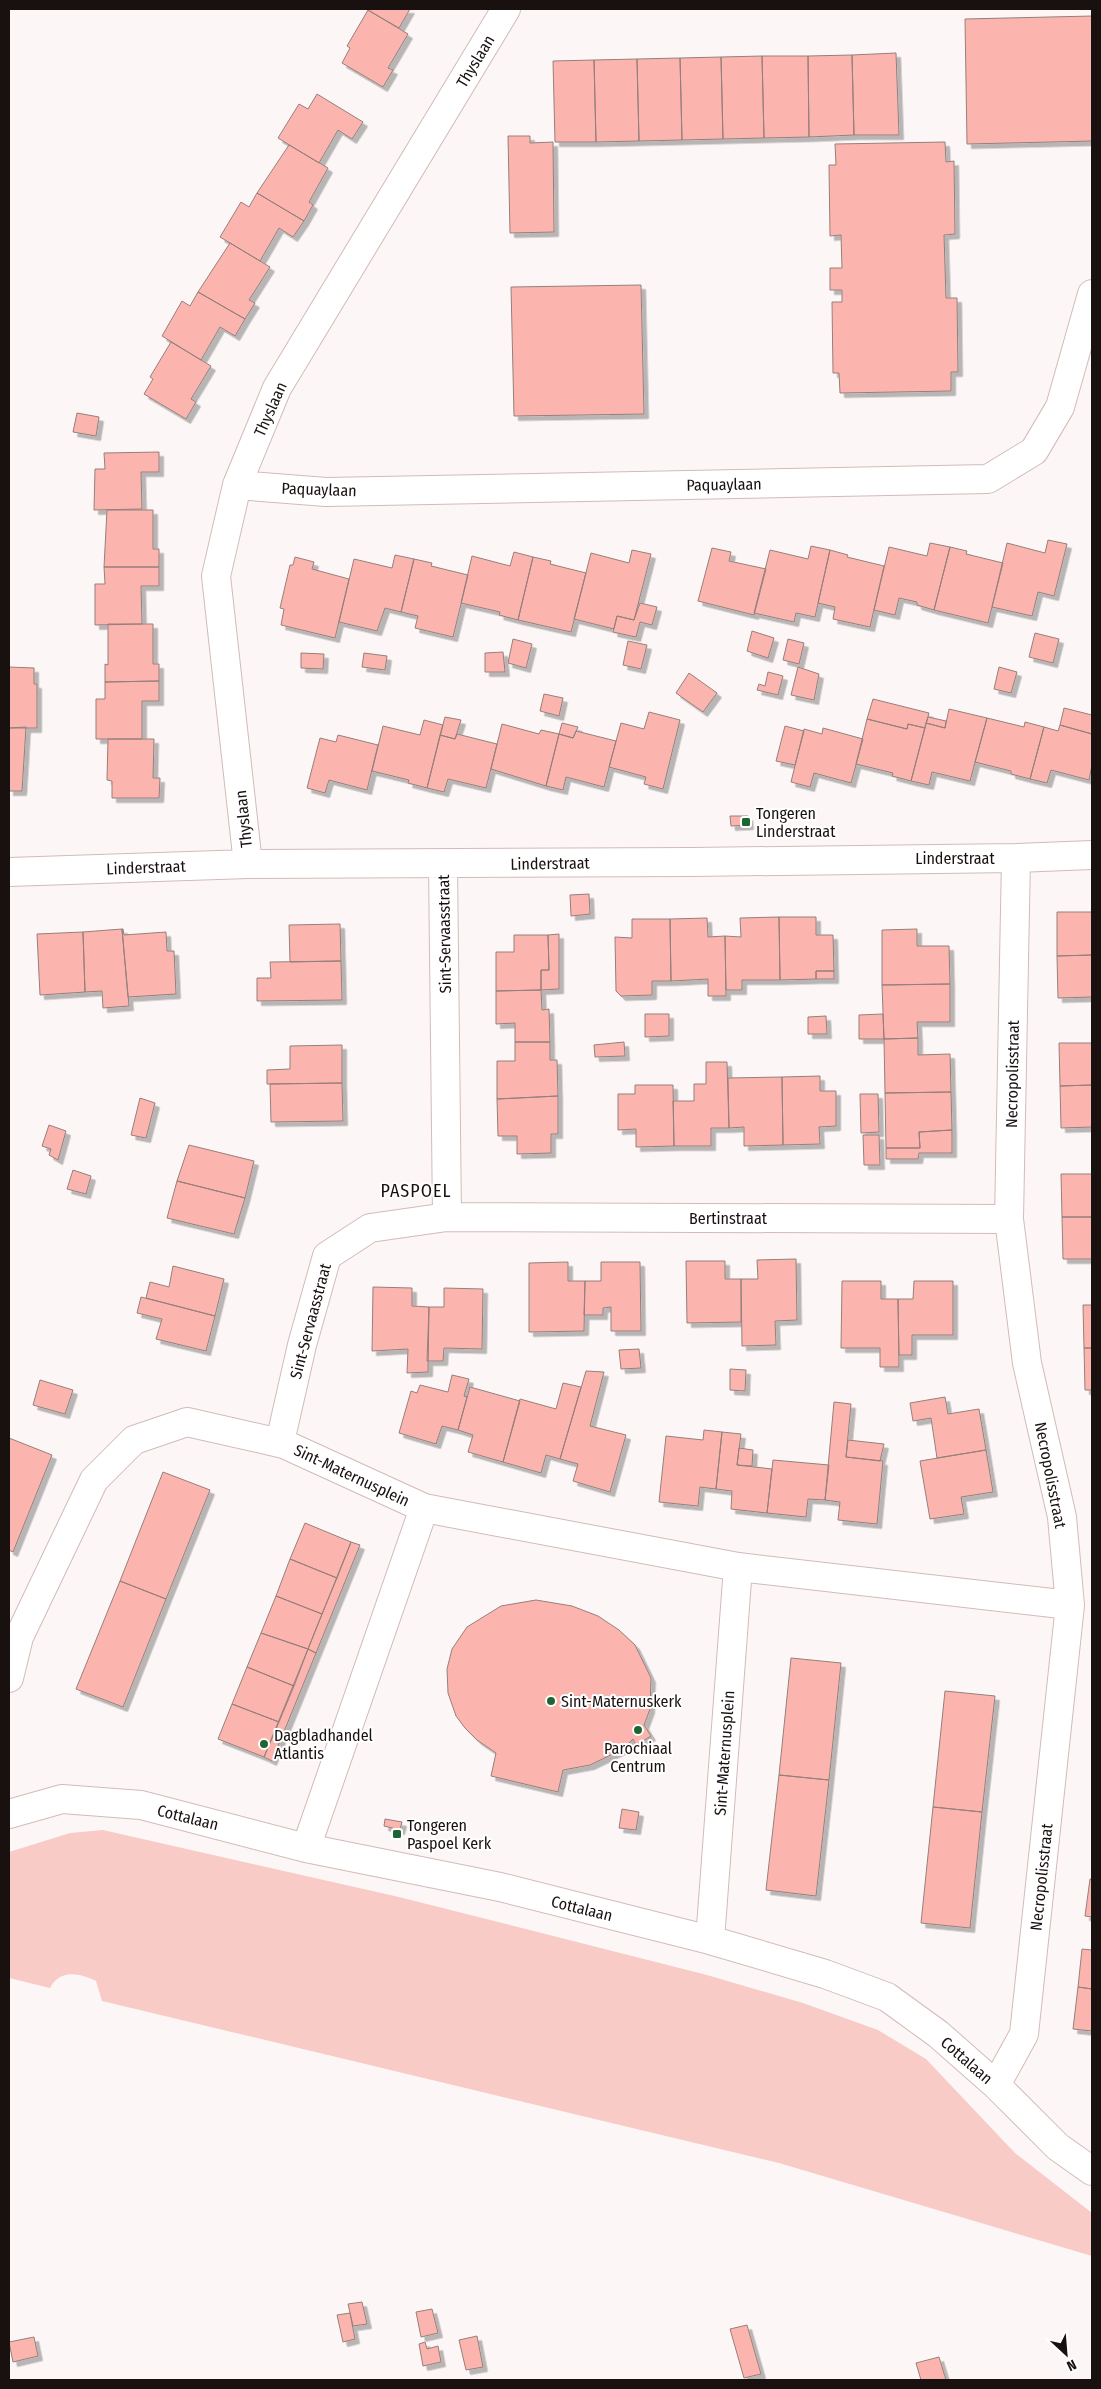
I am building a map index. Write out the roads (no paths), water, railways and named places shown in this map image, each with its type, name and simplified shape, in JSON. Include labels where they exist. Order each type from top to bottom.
[{"type":"street","name":"Thyslaan","points":[[248,864],[216,576],[237,485],[277,388],[506,9]]},
{"type":"street","name":"Paquaylaan","points":[[237,485],[326,492],[988,479],[1034,451],[1060,407],[1092,294]]},
{"type":"street","name":"Linderstraat","points":[[9,872],[248,864],[443,865],[1016,858],[1092,855]]},
{"type":"street","name":"Necropolisstraat","points":[[996,2085],[1024,2034],[1070,1605],[1062,1517],[1027,1362],[1009,1219],[1016,858]]},
{"type":"street","name":"Sint-Servaasstraat","points":[[280,1442],[302,1345],[327,1256],[370,1228],[447,1217],[443,865]]},
{"type":"street","name":"Bertinstraat","points":[[447,1217],[1009,1219]]},
{"type":"street","points":[[9,1678],[19,1637],[94,1480],[134,1440],[187,1422],[280,1442]]},
{"type":"street","name":"Sint-Maternusplein","points":[[280,1442],[424,1508],[738,1567],[1070,1605]]},
{"type":"street","name":"Sint-Maternusplein","points":[[306,1848],[424,1508]]},
{"type":"street","name":"Sint-Maternusplein","points":[[710,1940],[738,1567]]},
{"type":"street","name":"Cottalaan","points":[[9,1814],[62,1800],[141,1805],[306,1848],[500,1888],[710,1940],[826,1974],[886,1997],[938,2034],[996,2085],[1058,2147],[1092,2171]]},
{"type":"place","name":"Tongeren Linderstraat","points":[[746,822]]},
{"type":"place","name":"Sint-Maternuskerk","points":[[551,1701]]},
{"type":"place","name":"Parochiaal Centrum","points":[[638,1730]]},
{"type":"place","name":"Dagbladhandel Atlantis","points":[[264,1744]]},
{"type":"place","name":"Tongeren Paspoel Kerk","points":[[397,1834]]},
{"type":"district","name":"PASPOEL","points":[[416,1191]]}]
